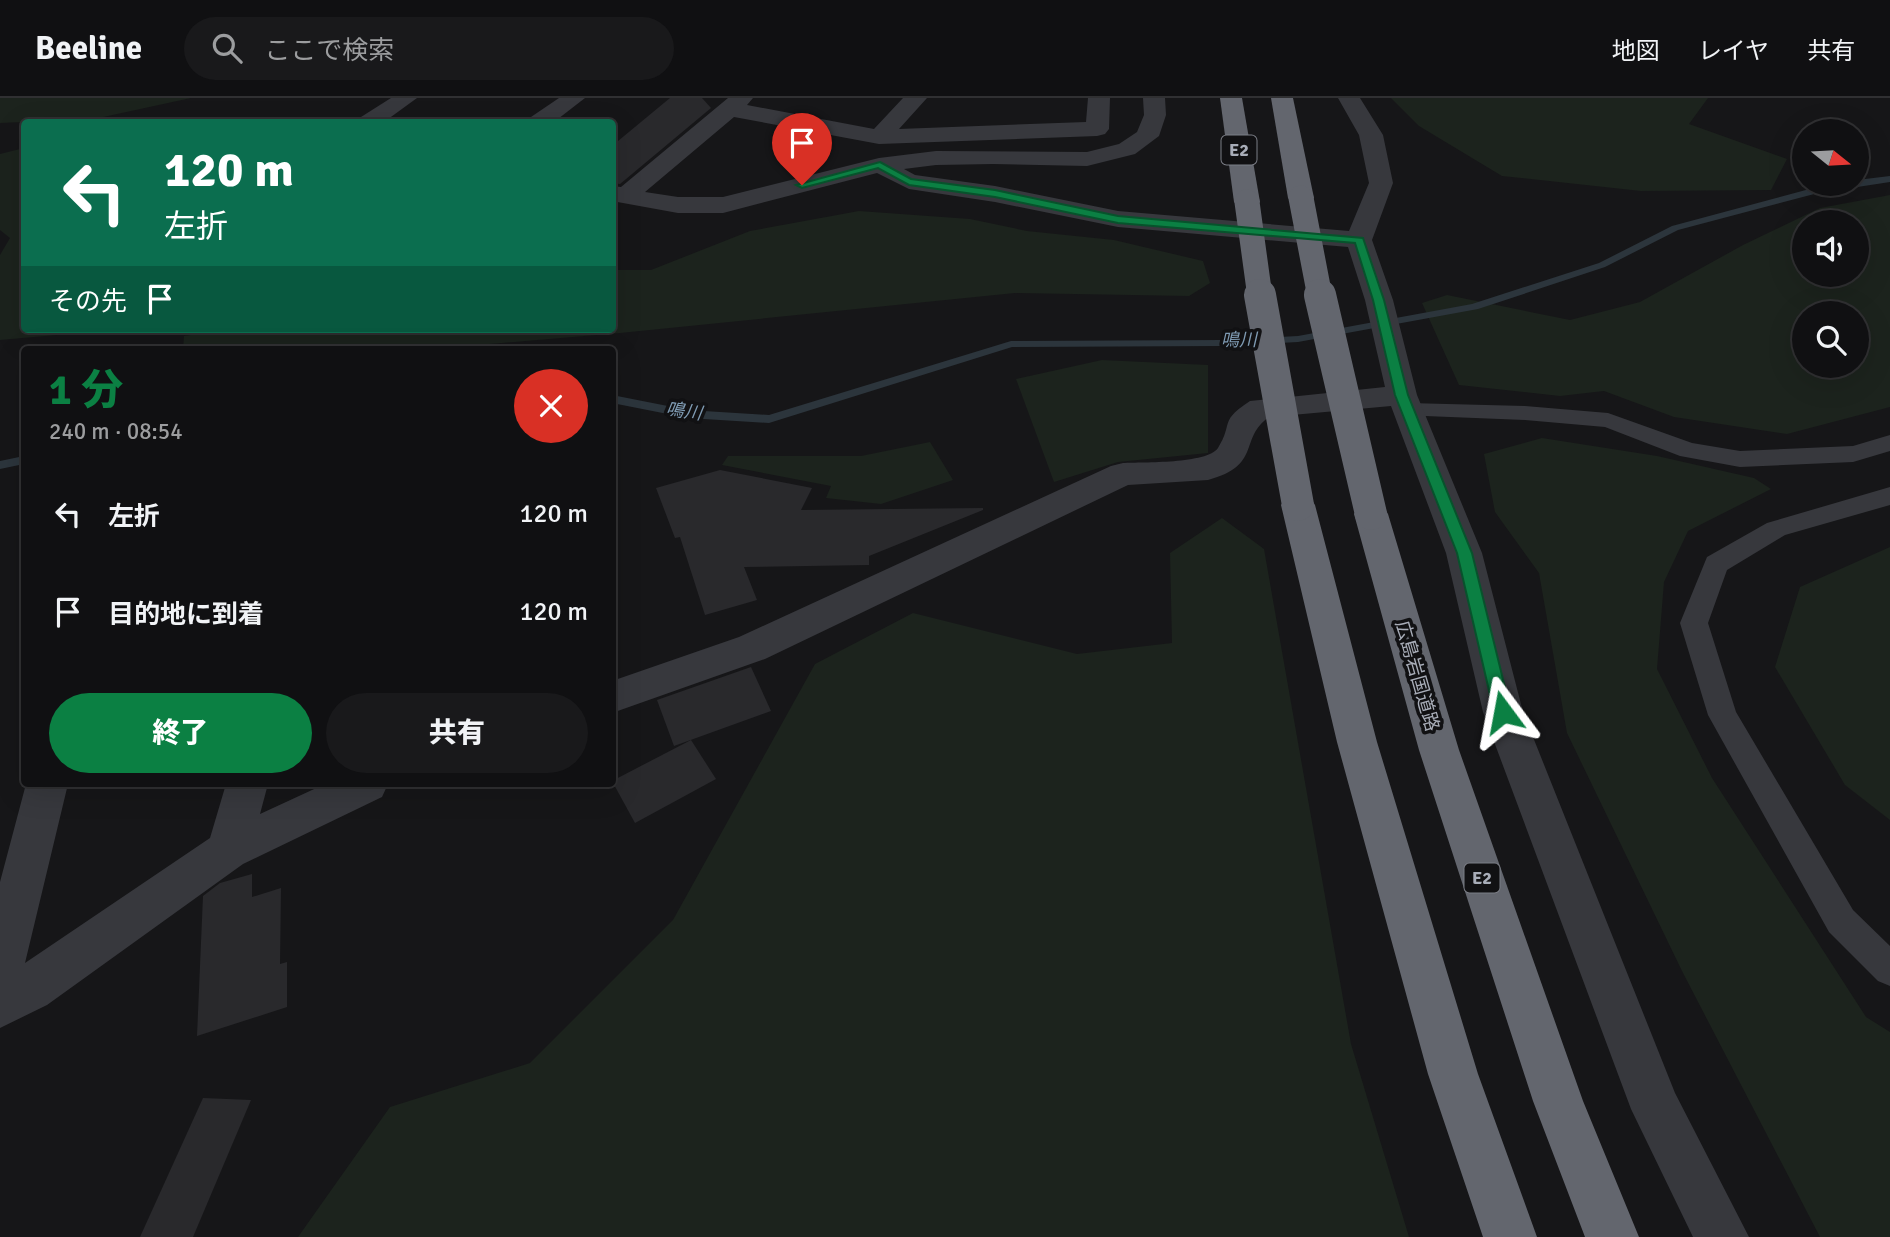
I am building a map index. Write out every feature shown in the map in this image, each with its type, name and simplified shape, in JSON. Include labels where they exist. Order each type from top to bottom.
[{"type":"highway","name":"E2","points":[[1231,98],[1266,336],[1298,505],[1357,742],[1453,1074],[1510,1237]]},
{"type":"highway","name":"広島岩国道路","points":[[1282,98],[1327,332],[1371,514],[1443,763],[1558,1101],[1612,1237]]},
{"type":"street","points":[[374,119],[406,98]]},
{"type":"street","points":[[543,119],[574,98]]},
{"type":"street","points":[[879,137],[916,98]]},
{"type":"street","points":[[619,195],[735,103],[879,137],[1097,129],[1099,98]]},
{"type":"street","points":[[619,195],[678,205],[723,205],[880,165],[936,158],[1087,159],[1127,149],[1147,136],[1155,115],[1154,98]]},
{"type":"street","points":[[1349,98],[1371,135],[1381,183],[1359,240],[1379,300],[1405,402],[1464,553],[1507,725],[1656,1109],[1722,1237]]},
{"type":"street","points":[[880,165],[909,182],[995,194],[1118,219],[1359,240]]},
{"type":"street","points":[[616,696],[752,648],[1123,474],[1208,469],[1231,456],[1242,421],[1261,408],[1405,402]]},
{"type":"street","points":[[0,970],[46,787]]},
{"type":"street","points":[[228,849],[246,787]]},
{"type":"street","points":[[0,1004],[30,988],[228,849],[361,787]]},
{"type":"lane","points":[[1405,402],[1608,420],[1688,450],[1740,459],[1853,454],[1890,443]]},
{"type":"lane","points":[[1890,495],[1776,529],[1716,564],[1694,623],[1722,715],[1842,921],[1890,969]]},
{"type":"shaded area","points":[[0,98],[191,98],[94,119],[21,119],[21,122],[0,123]]},
{"type":"shaded area","points":[[1391,98],[1708,98],[1689,124],[1787,159],[1771,190],[1641,191],[1502,176],[1419,126]]},
{"type":"shaded area","points":[[21,149],[21,333],[70,333],[68,334],[0,340],[0,255],[10,238],[0,230],[0,154]]},
{"type":"shaded area","points":[[1890,195],[1890,407],[1787,434],[1674,417],[1604,391],[1560,396],[1459,385],[1422,303],[1447,295],[1570,320],[1640,302],[1743,245],[1792,221],[1792,287],[1869,287],[1869,210],[1816,210]]},
{"type":"shaded area","points":[[859,211],[970,219],[1027,231],[1114,240],[1203,261],[1210,283],[1189,296],[1015,293],[620,333],[466,346],[183,346],[184,336],[205,333],[616,333],[616,270],[651,270],[750,231]]},
{"type":"shaded area","points":[[1102,360],[1208,365],[1208,453],[1118,462],[1054,482],[1016,379]]},
{"type":"shaded area","points":[[1542,438],[1657,456],[1754,478],[1771,489],[1688,531],[1664,582],[1657,669],[1712,778],[1866,1017],[1890,1032],[1890,1237],[1820,1237],[1682,971],[1567,733],[1539,573],[1495,512],[1484,454]]},
{"type":"shaded area","points":[[930,442],[953,480],[881,504],[826,498],[831,486],[722,465],[728,456],[861,456]]},
{"type":"shaded area","points":[[1222,518],[1264,549],[1351,1044],[1409,1237],[298,1237],[390,1107],[530,1063],[673,920],[815,664],[913,613],[1077,654],[1172,643],[1170,553]]},
{"type":"shaded area","points":[[1890,547],[1890,820],[1845,785],[1775,667],[1800,587]]},
{"type":"building","points":[[670,98],[702,98],[711,108],[620,184],[616,184],[616,143]]},
{"type":"building","points":[[720,470],[812,488],[801,510],[983,510],[869,556],[869,565],[744,567],[757,600],[705,615],[680,537],[675,538],[656,488]]},
{"type":"building","points":[[751,667],[771,711],[674,746],[657,700]]},
{"type":"building","points":[[691,740],[716,779],[635,823],[615,787],[616,779]]},
{"type":"building","points":[[252,874],[252,897],[281,888],[280,964],[287,962],[287,1007],[197,1036],[203,896],[220,883]]},
{"type":"building","points":[[203,1098],[251,1100],[193,1237],[140,1237]]},
{"type":"waterway","name":"鳴川","points":[[1869,182],[1890,179]]},
{"type":"waterway","name":"鳴川","points":[[616,400],[688,414],[769,419],[1011,344],[1221,343],[1298,339],[1474,307],[1602,265],[1675,228],[1795,196]]},
{"type":"waterway","name":"鳴川","points":[[0,465],[21,461]]},
{"type":"route","points":[[802,185],[880,165],[909,182],[995,194],[1118,219],[1359,240],[1379,300],[1402,395],[1464,553],[1503,712]]}]
